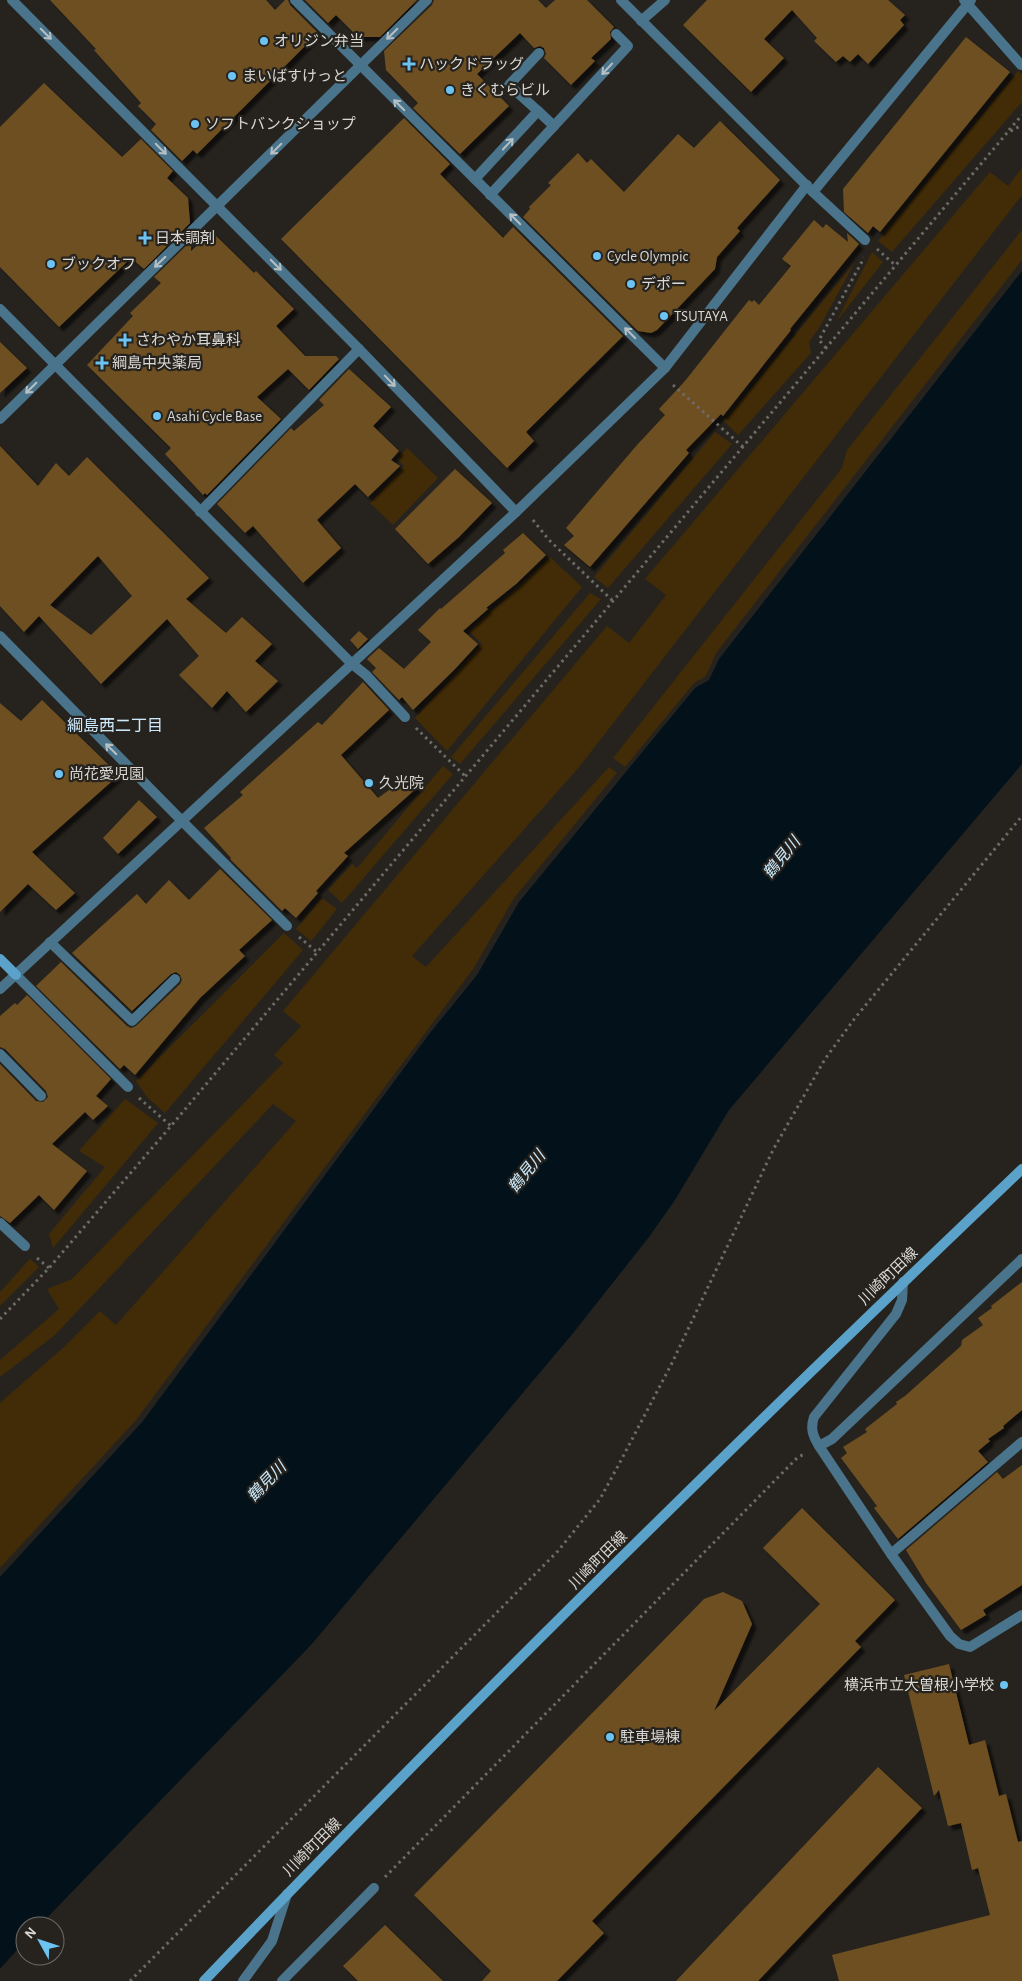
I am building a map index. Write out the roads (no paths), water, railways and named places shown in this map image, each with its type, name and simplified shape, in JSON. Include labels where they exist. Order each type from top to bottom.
[{"type":"main road","points":[[0,959],[16,975]]},
{"type":"main road","name":"川崎町田線","points":[[204,1981],[288,1893],[569,1610],[903,1282],[1022,1169]]},
{"type":"street","points":[[12,0],[518,509]]},
{"type":"street","points":[[296,0],[662,370]]},
{"type":"street","points":[[0,419],[427,0]]},
{"type":"street","points":[[621,0],[810,189],[869,242]]},
{"type":"street","points":[[641,21],[665,0]]},
{"type":"street","points":[[0,989],[518,509],[662,370],[810,189],[968,1],[1021,65]]},
{"type":"street","points":[[490,195],[628,46],[616,34]]},
{"type":"street","points":[[540,53],[509,84],[554,126]]},
{"type":"street","points":[[474,179],[538,112]]},
{"type":"street","points":[[0,309],[200,512],[351,663],[366,675],[405,717]]},
{"type":"street","points":[[200,512],[360,349]]},
{"type":"street","points":[[0,636],[287,926]]},
{"type":"street","points":[[50,942],[132,1021],[175,979]]},
{"type":"street","points":[[16,975],[128,1087]]},
{"type":"street","points":[[0,1054],[41,1096]]},
{"type":"street","points":[[0,1223],[25,1246]]},
{"type":"street","points":[[818,1446],[832,1439],[1022,1259]]},
{"type":"street","points":[[903,1282],[902,1300],[896,1314],[814,1417],[812,1433],[818,1446],[891,1554],[950,1636],[959,1644],[970,1647],[1022,1615]]},
{"type":"street","points":[[891,1554],[1022,1442]]},
{"type":"street","points":[[282,1981],[374,1888]]},
{"type":"street","points":[[244,1981],[272,1941],[288,1893]]},
{"type":"water","name":"鶴見川","points":[[1022,271],[1022,764],[729,1110],[675,1200],[649,1237],[574,1332],[311,1645],[49,1916],[15,1916],[15,1952],[0,1969],[0,1577],[143,1421],[430,1033],[477,975],[519,902],[695,688],[709,680],[719,659]]},
{"type":"place","name":"オリジン弁当","points":[[264,41]]},
{"type":"place","name":"ハックドラッグ","points":[[409,64]]},
{"type":"place","name":"まいばすけっと","points":[[232,76]]},
{"type":"place","name":"きくむらビル","points":[[450,90]]},
{"type":"place","name":"ソフトバンクショップ","points":[[195,124]]},
{"type":"place","name":"日本調剤","points":[[145,238]]},
{"type":"place","name":"Cycle Olympic","points":[[597,256]]},
{"type":"place","name":"ブックオフ","points":[[51,264]]},
{"type":"place","name":"デポー","points":[[631,284]]},
{"type":"place","name":"TSUTAYA","points":[[664,316]]},
{"type":"place","name":"さわやか耳鼻科","points":[[125,340]]},
{"type":"place","name":"綱島中央薬局","points":[[102,363]]},
{"type":"place","name":"Asahi Cycle Base","points":[[157,416]]},
{"type":"place","name":"尚花愛児園","points":[[59,774]]},
{"type":"place","name":"久光院","points":[[369,783]]},
{"type":"place","name":"横浜市立大曽根小学校","points":[[1004,1685]]},
{"type":"place","name":"駐車場棟","points":[[610,1737]]},
{"type":"district","name":"綱島西二丁目","points":[[115,725]]}]
